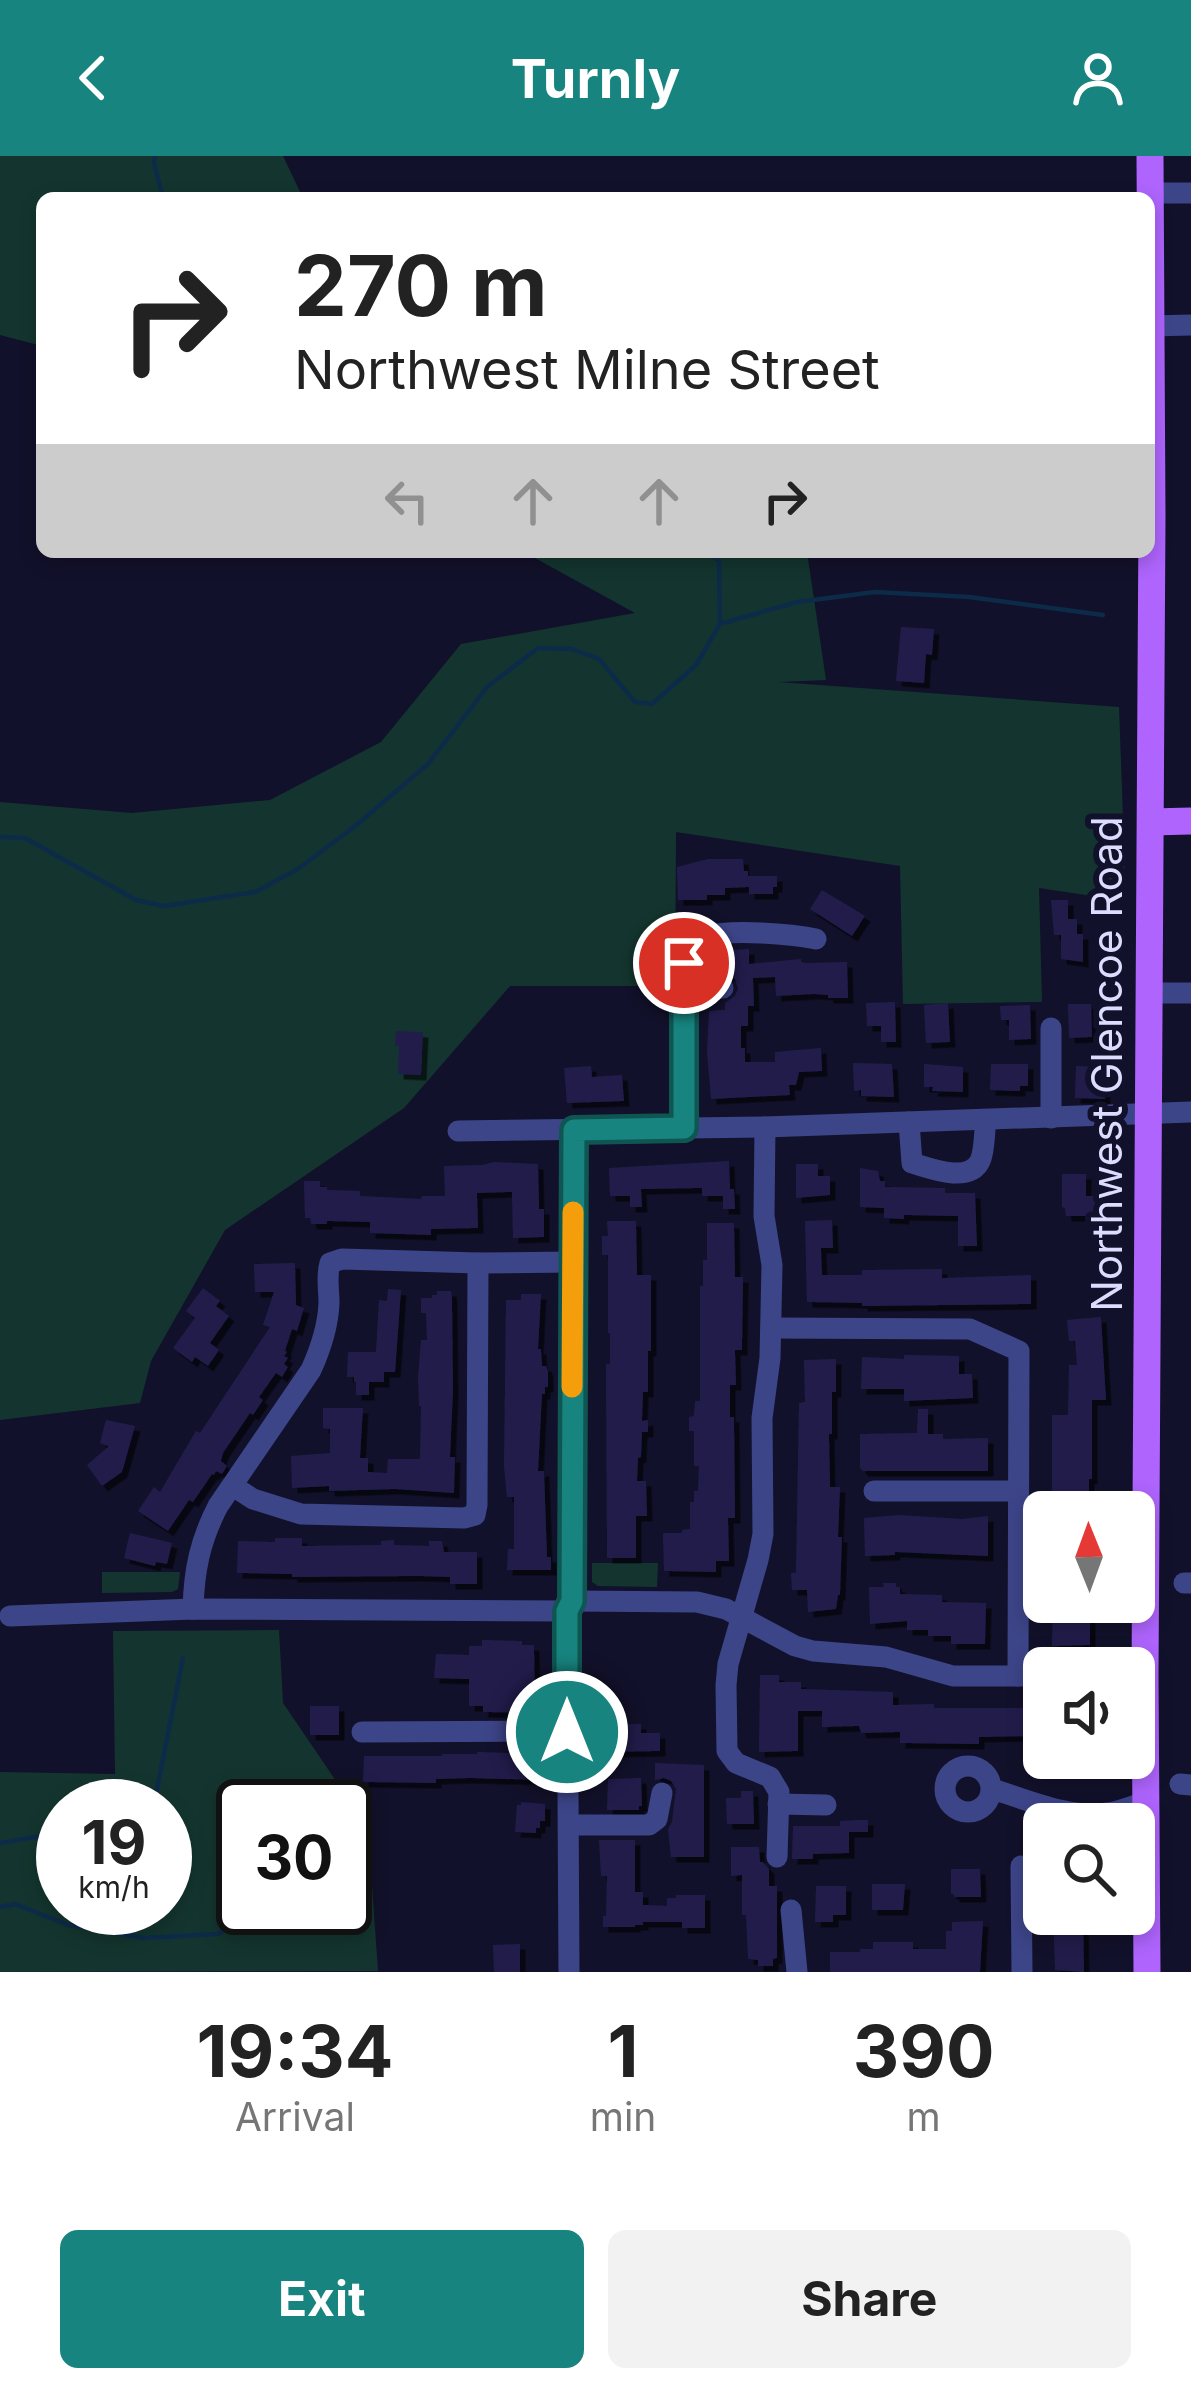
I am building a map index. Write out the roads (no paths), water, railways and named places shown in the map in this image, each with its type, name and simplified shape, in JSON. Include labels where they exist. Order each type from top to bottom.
[{"type":"main road","name":"Northwest Glencoe Road","points":[[1150,156],[1150,192]]},
{"type":"main road","name":"Northwest Glencoe Road","points":[[1140,1647],[1149,1114],[1151,558]]},
{"type":"main road","points":[[1150,822],[1191,821]]},
{"type":"main road","name":"Northwest Glencoe Road","points":[[1145,1779],[1147,1972]]},
{"type":"street","points":[[1155,193],[1191,193]]},
{"type":"street","points":[[1155,326],[1191,326]]},
{"type":"street","points":[[684,1128],[685,954],[704,936],[794,934],[816,939]]},
{"type":"street","points":[[683,988],[723,988]]},
{"type":"street","points":[[1149,993],[1191,993]]},
{"type":"street","points":[[1051,1028],[1051,1118]]},
{"type":"street","points":[[458,1131],[765,1127],[1191,1112]]},
{"type":"street","points":[[909,1122],[912,1163],[960,1173],[980,1161],[986,1120]]},
{"type":"street","points":[[765,1127],[764,1216],[771,1252],[771,1328],[762,1418],[763,1534],[728,1664],[728,1751],[736,1763],[770,1777],[779,1792],[777,1856]]},
{"type":"street","points":[[569,1972],[574,1130]]},
{"type":"street","points":[[194,1609],[199,1549],[218,1506],[319,1354],[328,1318],[330,1264],[342,1259],[572,1262]]},
{"type":"street","points":[[233,1486],[253,1499],[301,1514],[475,1515],[478,1263]]},
{"type":"street","points":[[771,1328],[970,1329],[1019,1351],[1018,1676]]},
{"type":"street","points":[[874,1491],[1018,1490]]},
{"type":"street","points":[[10,1616],[698,1601],[726,1609],[813,1652],[886,1657],[953,1676],[1023,1676]]},
{"type":"street","points":[[362,1732],[567,1732]]},
{"type":"street","points":[[992,1790],[1087,1814],[1110,1813],[1146,1802]]},
{"type":"street","points":[[568,1825],[649,1825],[657,1819],[662,1793]]},
{"type":"street","points":[[778,1804],[826,1805]]},
{"type":"street","points":[[1021,1866],[1022,1972]]},
{"type":"street","points":[[791,1910],[797,1972]]},
{"type":"waterway","points":[[155,156],[161,192]]},
{"type":"waterway","points":[[0,837],[25,838],[136,900],[164,906],[255,892],[298,869],[428,764],[487,687],[538,648],[572,649],[599,659],[635,702],[652,704],[696,665],[720,624],[715,558]]},
{"type":"waterway","points":[[720,624],[797,602],[875,592],[969,597],[1103,615]]},
{"type":"waterway","points":[[159,1779],[183,1658]]},
{"type":"waterway","points":[[0,1843],[36,1837]]},
{"type":"waterway","points":[[0,1907],[15,1904],[68,1925],[144,1938],[216,1934]]}]
